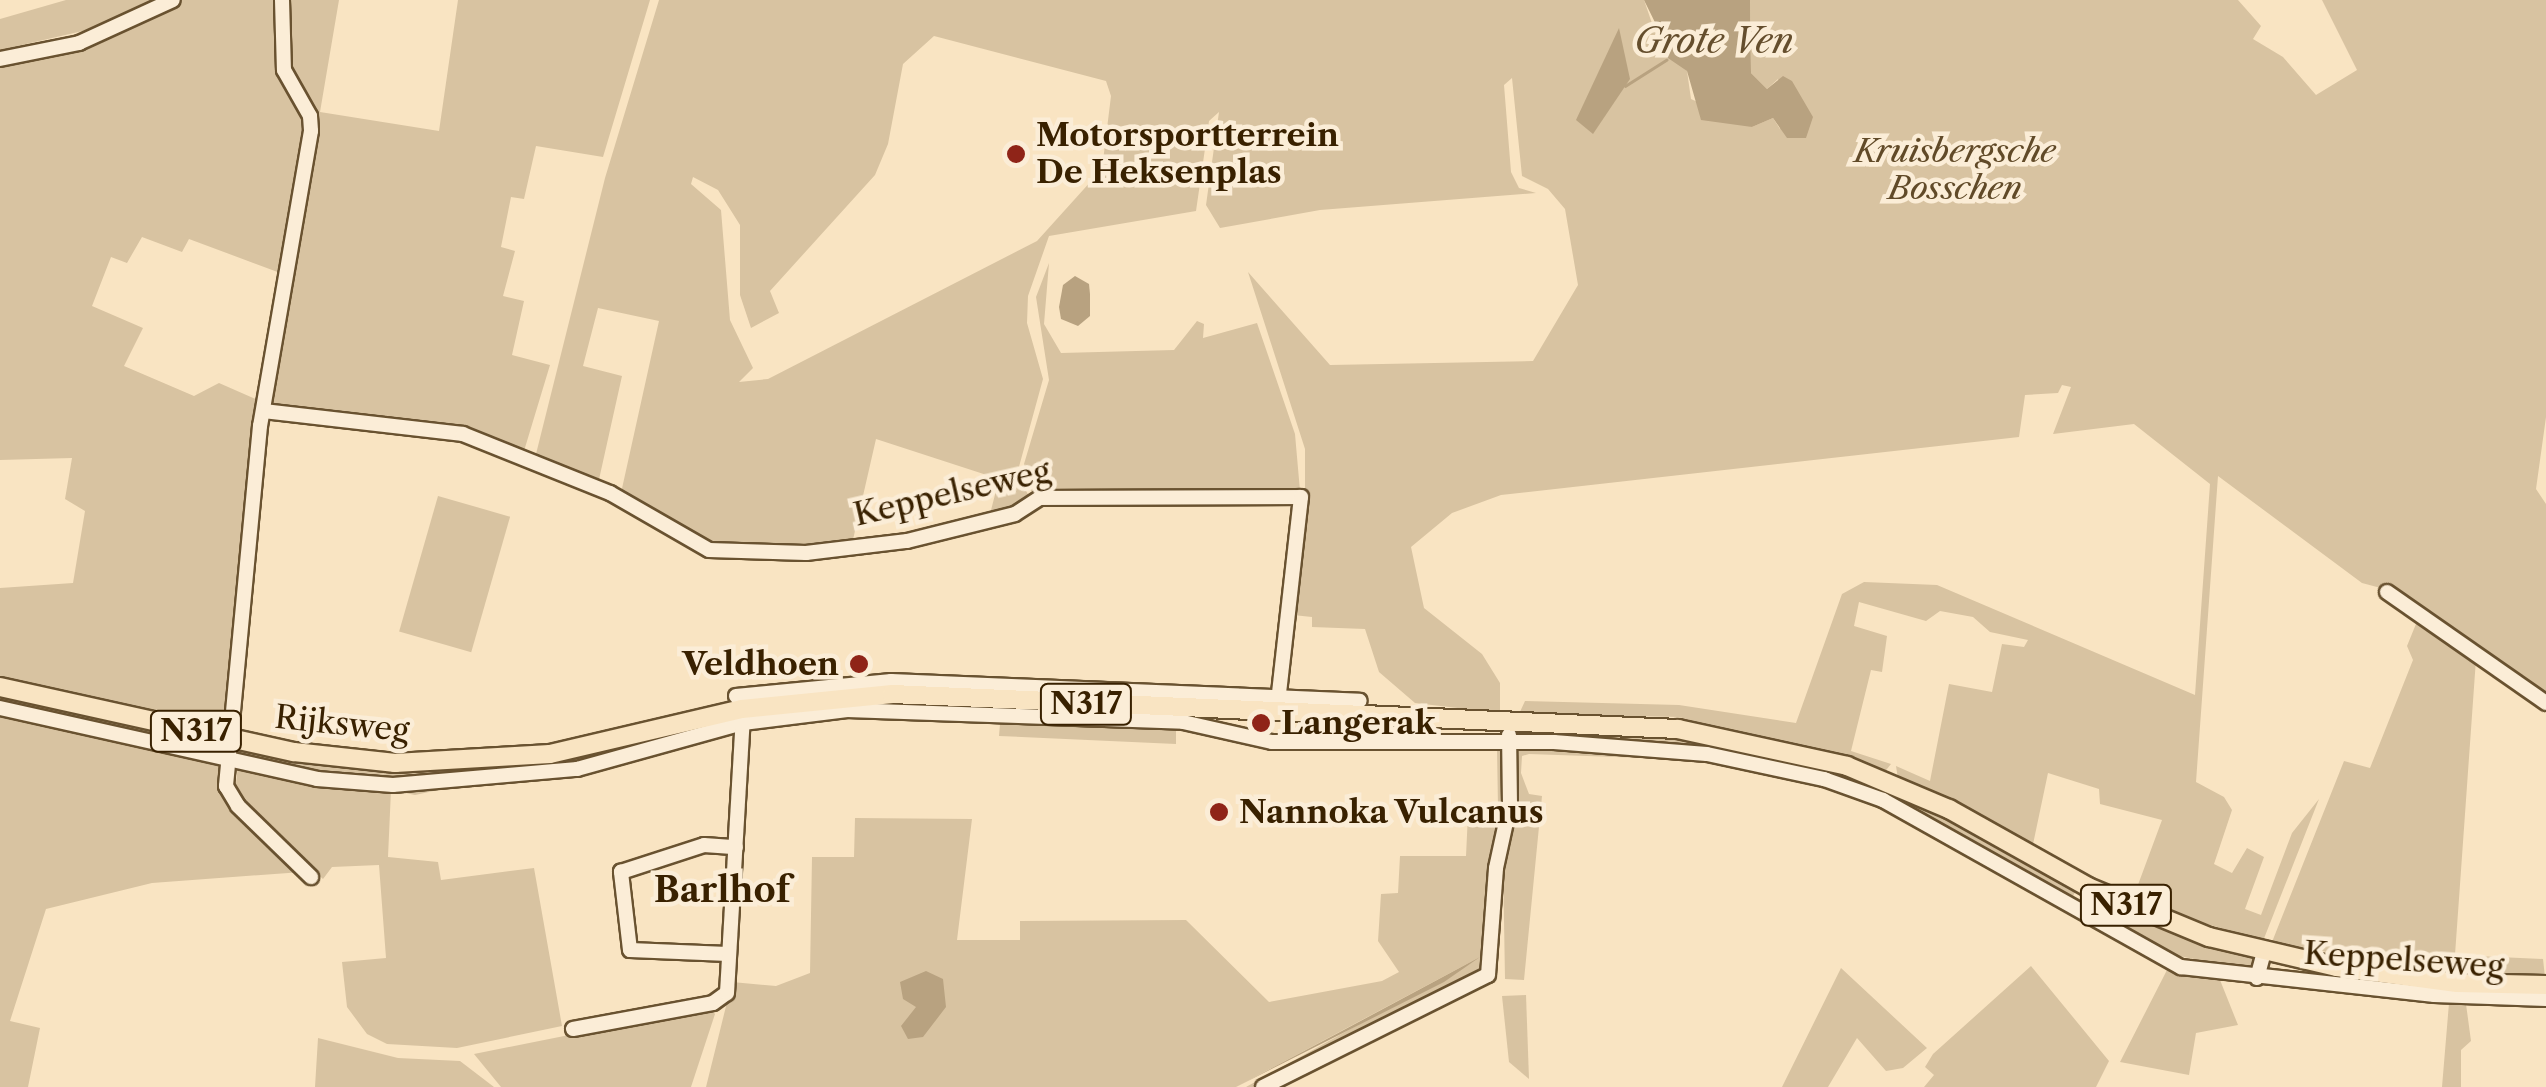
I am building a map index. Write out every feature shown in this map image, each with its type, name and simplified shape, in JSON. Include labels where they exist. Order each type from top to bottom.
[{"type":"main road","name":"Rijksweg","points":[[0,687],[233,739],[359,760],[446,762]]},
{"type":"main road","name":"Keppelseweg","points":[[446,762],[605,752],[740,709],[852,689],[1278,705],[1373,716],[1732,737],[1886,792],[2088,887],[2209,937],[2264,952],[2457,983],[2546,984]]},
{"type":"street","points":[[0,59],[79,43],[173,0]]},
{"type":"street","points":[[233,739],[264,411],[311,131],[310,116],[284,70],[282,0]]},
{"type":"street","name":"Keppelseweg","points":[[264,411],[463,434],[610,493],[708,550],[859,548],[983,523],[1040,498],[1300,497],[1278,705],[1360,701]]},
{"type":"street","points":[[2387,592],[2546,703]]},
{"type":"street","name":"Rijksweg","points":[[0,708],[317,779],[394,784]]},
{"type":"street","points":[[573,1030],[722,1000],[736,848],[740,709]]},
{"type":"street","name":"Keppelseweg","points":[[740,709],[888,709],[1182,722],[1272,742],[1509,742],[1707,754],[1886,792],[2181,966],[2257,978],[2546,1000]]},
{"type":"street","points":[[1373,716],[1374,741]]},
{"type":"street","points":[[1263,1087],[1488,975],[1496,868],[1510,804],[1511,722]]},
{"type":"street","name":"Rijksweg","points":[[233,739],[228,793],[312,877]]},
{"type":"street","name":"Keppelseweg","points":[[394,784],[532,776],[605,752]]},
{"type":"street","points":[[728,954],[630,950],[620,872],[704,845],[736,848]]},
{"type":"street","points":[[2078,906],[2088,887]]},
{"type":"street","name":"Keppelseweg","points":[[2257,978],[2264,952]]},
{"type":"green space","points":[[66,0],[155,0],[87,30],[0,50],[0,19]]},
{"type":"green space","points":[[174,0],[278,0],[280,76],[308,118],[283,274],[189,239],[182,252],[142,237],[127,263],[111,257],[92,306],[143,328],[124,366],[194,396],[219,383],[260,401],[224,729],[0,680],[0,588],[73,583],[85,511],[65,499],[72,458],[0,460],[0,57],[75,41]]},
{"type":"green space","points":[[287,0],[339,0],[320,112],[439,131],[458,0],[650,0],[603,157],[536,146],[524,199],[511,197],[501,247],[515,251],[503,296],[524,301],[512,355],[550,365],[524,451],[423,421],[268,403],[315,131],[289,65]]},
{"type":"green space","name":"Kruisbergsche Bosschen","points":[[659,0],[1644,0],[1655,32],[1687,71],[1691,99],[1752,127],[1773,118],[1780,129],[1778,79],[1767,89],[1751,73],[1750,0],[2238,0],[2261,26],[2253,39],[2283,57],[2316,95],[2357,70],[2322,0],[2546,0],[2546,417],[2536,489],[2546,504],[2546,699],[2392,591],[2362,583],[2218,476],[2196,782],[2224,797],[2232,810],[2214,864],[2232,873],[2247,848],[2264,857],[2245,909],[2261,915],[2292,833],[2319,799],[2263,941],[2132,901],[2162,820],[2100,804],[2099,789],[2048,773],[2032,849],[1898,779],[1896,766],[1930,781],[1949,684],[1992,692],[2002,644],[2024,647],[2028,640],[1990,632],[1973,617],[1940,611],[1926,621],[1859,602],[1854,626],[1887,636],[1882,672],[1871,670],[1851,751],[1891,764],[1883,774],[1679,717],[1519,714],[1525,701],[1679,705],[1796,723],[1842,594],[1864,582],[1937,585],[2195,695],[2210,484],[2134,424],[2053,434],[2071,387],[2062,385],[2058,393],[2025,395],[2019,437],[1501,495],[1452,513],[1411,547],[1424,608],[1482,654],[1500,683],[1500,713],[1415,703],[1379,672],[1365,629],[1312,627],[1312,617],[1293,615],[1305,516],[1305,449],[1248,272],[1330,365],[1533,361],[1578,285],[1565,209],[1548,189],[1522,176],[1512,78],[1504,85],[1511,172],[1519,188],[1536,193],[1320,210],[1220,228],[1206,205],[1219,112],[1209,121],[1196,211],[1049,236],[1028,296],[1027,323],[1043,379],[1017,474],[1031,500],[989,518],[999,479],[876,439],[852,544],[781,552],[700,542],[621,493],[659,321],[598,308],[583,366],[622,376],[598,484],[536,454],[605,178]],"holes":[[[934,36],[1106,81],[1111,96],[1102,169],[1037,241],[768,379],[739,382],[753,368],[730,320],[721,210],[691,184],[693,177],[718,190],[740,225],[740,295],[751,328],[779,313],[770,291],[875,175],[888,144],[903,64]]]},
{"type":"green space","points":[[1049,263],[1044,324],[1061,353],[1174,350],[1197,321],[1204,324],[1203,338],[1257,323],[1295,434],[1300,491],[1031,491],[1024,464],[1049,380],[1036,297]]},
{"type":"green space","points":[[438,496],[510,517],[471,652],[399,632]]},
{"type":"green space","points":[[2418,619],[2476,659],[2455,955],[2543,959],[2545,977],[2420,969],[2272,942],[2344,761],[2370,768],[2413,660],[2407,646]]},
{"type":"green space","points":[[0,694],[227,742],[228,757],[0,707]]},
{"type":"green space","points":[[0,714],[224,763],[221,777],[302,872],[152,883],[46,909],[10,1021],[40,1028],[28,1087],[0,1087]]},
{"type":"green space","points":[[1000,724],[1176,730],[1176,744],[999,736]]},
{"type":"green space","points":[[1526,730],[1712,740],[1824,765],[1883,787],[1878,792],[1727,751],[1517,736]]},
{"type":"green space","points":[[1524,746],[1681,754],[1786,773],[1876,802],[2071,908],[2067,913],[1890,813],[1806,781],[1703,760],[1529,754],[1522,756],[1521,773],[1529,794],[1542,796],[1524,980],[1505,979],[1503,861],[1516,751]]},
{"type":"green space","points":[[1502,747],[1508,789],[1486,895],[1482,971],[1254,1087],[1246,1087],[1480,957],[1236,1087],[706,1087],[732,982],[776,986],[810,973],[812,857],[854,857],[855,818],[972,819],[957,940],[1020,940],[1020,921],[1186,920],[1269,1002],[1382,981],[1399,972],[1378,941],[1381,894],[1398,893],[1400,856],[1466,856],[1468,814],[1498,808],[1497,748],[1450,748]]},
{"type":"green space","points":[[248,749],[440,775],[602,751],[603,759],[396,781],[303,773],[236,755]]},
{"type":"green space","points":[[238,765],[452,787],[415,795],[391,790],[388,857],[438,862],[441,880],[534,868],[562,1026],[457,1048],[387,1044],[367,1034],[347,1007],[342,962],[386,958],[379,865],[332,867],[323,879],[243,808],[235,793]]},
{"type":"green space","points":[[1891,789],[2077,888],[2072,898],[1886,799]]},
{"type":"green space","points":[[2091,894],[2146,924],[2252,956],[2252,971],[2165,953],[2088,908]]},
{"type":"green space","points":[[2031,966],[2109,1061],[2096,1087],[1924,1087],[1934,1075],[1925,1067],[1933,1054]]},
{"type":"green space","points":[[1841,968],[1927,1048],[1903,1068],[1886,1071],[1857,1038],[1828,1087],[1782,1087]]},
{"type":"green space","points":[[2167,970],[2220,980],[2238,1025],[2196,1033],[2189,1075],[2120,1062]]},
{"type":"green space","points":[[1526,995],[1529,1079],[1509,1062],[1502,996]]},
{"type":"green space","points":[[2449,1003],[2466,1004],[2471,1041],[2461,1050],[2461,1087],[2442,1087]]},
{"type":"green space","points":[[709,1007],[715,1014],[691,1087],[501,1087],[474,1054]]},
{"type":"green space","points":[[318,1038],[398,1058],[460,1061],[494,1087],[315,1087]]},
{"type":"water","name":"Grote Ven","points":[[1644,0],[1750,0],[1751,73],[1767,89],[1783,76],[1792,81],[1813,117],[1806,138],[1787,138],[1773,118],[1752,127],[1701,120],[1687,71],[1662,54],[1667,47]]},
{"type":"water","name":"Grote Ven","points":[[1619,28],[1630,79],[1593,134],[1576,120]]},
{"type":"water","points":[[1075,276],[1089,284],[1090,294],[1090,316],[1078,326],[1061,319],[1059,307],[1063,285]]},
{"type":"water","points":[[1480,957],[1444,982],[1236,1087],[1340,1032]]},
{"type":"water","points":[[926,971],[943,979],[946,1007],[923,1037],[908,1039],[901,1026],[916,1007],[903,999],[900,982]]},
{"type":"waterway","points":[[1625,86],[1666,60]]},
{"type":"place","name":"Motorsportterrein De Heksenplas","points":[[1016,154]]},
{"type":"place","name":"Veldhoen","points":[[859,664]]},
{"type":"place","name":"Langerak","points":[[1261,723]]},
{"type":"place","name":"Nannoka Vulcanus","points":[[1219,812]]},
{"type":"district","name":"Barlhof","points":[[722,890]]}]
